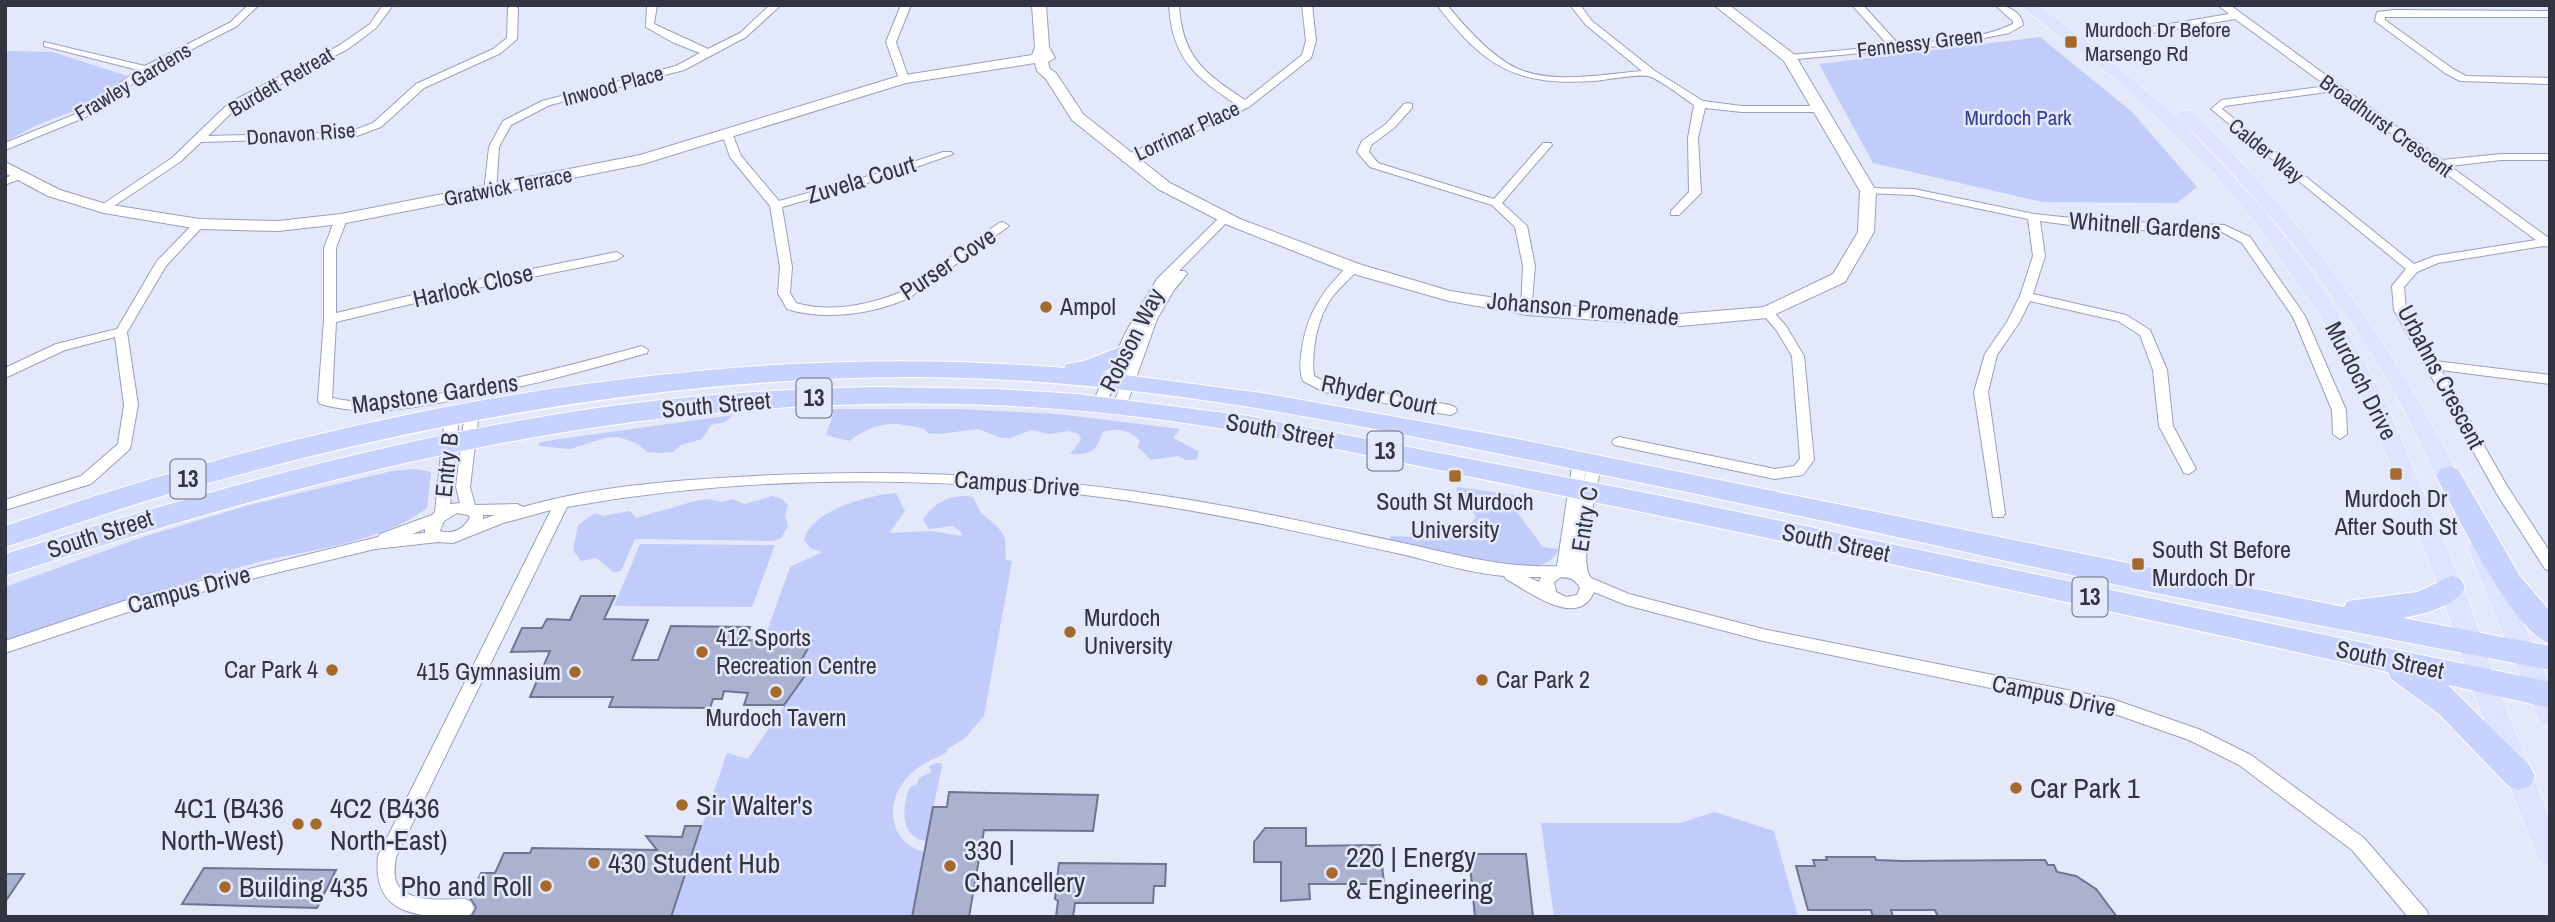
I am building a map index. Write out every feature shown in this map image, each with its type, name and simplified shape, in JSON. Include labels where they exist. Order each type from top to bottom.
[{"type":"highway","points":[[1031,373],[1087,369],[1122,354]]},
{"type":"highway","name":"South Street","points":[[5,537],[181,481],[373,431],[462,413],[632,386],[723,377],[911,369],[1031,373],[1266,427],[1583,490],[2482,680],[2547,702]]},
{"type":"highway","name":"South Street","points":[[5,565],[211,499],[328,468],[458,440],[592,418],[794,398],[1115,393],[1279,404],[1587,462],[2192,589],[2535,655]]},
{"type":"highway","points":[[2449,476],[2510,583],[2550,632]]},
{"type":"highway","points":[[2192,589],[2263,592],[2354,609],[2378,609],[2435,599],[2451,587]]},
{"type":"highway","points":[[2382,659],[2431,686],[2452,704],[2519,776]]},
{"type":"main road","name":"Murdoch Drive","points":[[2036,7],[2097,40],[2223,149],[2325,269],[2369,335],[2421,422],[2449,476],[2535,655],[2547,702]]},
{"type":"main road","name":"Murdoch Drive","points":[[2036,7],[2126,82],[2195,145],[2240,192],[2304,276],[2344,340],[2379,410],[2451,587],[2482,680],[2550,854]]},
{"type":"street","name":"Frawley Gardens","points":[[5,147],[82,115],[146,69],[234,24],[254,5]]},
{"type":"street","name":"Burdett Retreat","points":[[104,208],[176,160],[233,105],[344,47],[373,26],[388,5]]},
{"type":"street","points":[[652,5],[649,25],[709,54]]},
{"type":"street","name":"Inwood Place","points":[[490,191],[494,148],[507,123],[547,103],[680,68],[743,35],[776,5]]},
{"type":"street","points":[[904,79],[891,42],[906,5]]},
{"type":"street","name":"Johanson Promenade","points":[[1039,5],[1045,60],[1077,117],[1126,159],[1164,186],[1230,219],[1353,268],[1449,296],[1527,309],[1680,320],[1767,312],[1839,278],[1866,232],[1868,191]]},
{"type":"street","points":[[1174,5],[1174,29],[1182,51],[1199,74],[1245,105]]},
{"type":"street","name":"Lorrimar Place","points":[[1126,159],[1245,105],[1307,56],[1311,41],[1307,5]]},
{"type":"street","points":[[1442,5],[1458,26],[1513,71],[1543,78],[1651,73]]},
{"type":"street","points":[[1575,5],[1589,23],[1651,73],[1700,104],[1742,109],[1818,109]]},
{"type":"street","points":[[1720,5],[1790,58],[1868,191]]},
{"type":"street","points":[[1857,5],[1895,46]]},
{"type":"street","name":"Fennessy Green","points":[[1790,58],[1981,37],[2014,30],[2018,20],[2000,5]]},
{"type":"street","name":"Broadhurst Crescent","points":[[2223,5],[2234,16],[2547,243]]},
{"type":"street","name":"Donavon Rise","points":[[199,139],[350,135],[376,125],[420,86],[497,51],[512,38],[513,8]]},
{"type":"street","points":[[2550,14],[2381,14],[2380,20],[2464,79],[2550,81]]},
{"type":"street","points":[[2134,33],[2234,16]]},
{"type":"street","points":[[48,44],[146,69]]},
{"type":"street","name":"Gratwick Terrace","points":[[9,175],[54,193],[104,208],[199,225],[278,226],[341,219],[643,159],[904,79],[1045,60]]},
{"type":"street","name":"Calder Way","points":[[2335,88],[2222,103],[2216,109],[2413,269]]},
{"type":"street","points":[[1675,213],[1695,193],[1693,138],[1700,104]]},
{"type":"street","points":[[1408,106],[1390,126],[1366,143],[1363,152],[1374,165],[1496,202],[1521,226],[1529,266],[1527,309]]},
{"type":"street","points":[[727,133],[736,157],[776,205]]},
{"type":"street","points":[[1496,202],[1547,145]]},
{"type":"street","name":"Zuvela Court","points":[[776,205],[947,154]]},
{"type":"street","points":[[2440,164],[2501,157],[2550,157]]},
{"type":"street","name":"Whitnell Gardens","points":[[1868,191],[1914,192],[2034,217],[2100,225],[2224,229],[2246,240],[2299,316],[2339,410],[2340,434]]},
{"type":"street","name":"Purser Cove","points":[[776,205],[786,267],[786,300],[791,306],[813,311],[889,303],[905,295],[1003,226]]},
{"type":"street","points":[[1998,513],[1981,392],[1991,354],[2013,323],[2026,296],[2039,256],[2034,217]]},
{"type":"street","name":"Mapstone Gardens","points":[[341,219],[330,248],[330,319],[325,401],[336,407],[366,408],[487,390],[642,350]]},
{"type":"street","name":"Robson Way","points":[[1115,393],[1122,354],[1161,282],[1230,219]]},
{"type":"street","name":"Robson Way","points":[[1115,393],[1172,283],[1230,219]]},
{"type":"street","points":[[5,505],[86,480],[125,446],[131,405],[121,332],[161,264],[199,225]]},
{"type":"street","name":"Urbahns Crescent","points":[[2547,243],[2435,260],[2413,269],[2398,286],[2400,310],[2502,490],[2550,565]]},
{"type":"street","name":"Harlock Close","points":[[330,319],[477,284],[617,256]]},
{"type":"street","name":"Rhyder Court","points":[[1353,268],[1334,287],[1320,307],[1305,366],[1308,378],[1324,387],[1450,410]]},
{"type":"street","points":[[2026,296],[2122,318],[2145,334],[2160,370],[2166,426],[2189,469]]},
{"type":"street","points":[[1619,442],[1775,474],[1798,471],[1807,460],[1798,356],[1783,329],[1767,312]]},
{"type":"street","points":[[5,374],[30,359],[88,337],[121,332]]},
{"type":"street","points":[[2433,365],[2550,380]]},
{"type":"street","name":"Entry B","points":[[439,517],[462,413]]},
{"type":"street","name":"Entry B","points":[[458,440],[463,486],[471,510]]},
{"type":"street","name":"Entry C","points":[[1574,579],[1587,462]]},
{"type":"street","name":"Campus Drive","points":[[5,647],[136,603],[375,543],[456,508],[529,509],[611,495],[756,481],[857,477],[998,481],[1083,489],[1167,501],[1500,570],[1574,579],[1626,599],[1763,635],[2112,706],[2195,735],[2245,760],[2358,844],[2420,917]]},
{"type":"street","points":[[466,908],[423,908],[410,905],[396,896],[387,884],[384,867],[419,787],[561,505]]},
{"type":"street","name":"Campus Drive","points":[[375,543],[437,537],[449,539],[529,509]]},
{"type":"street","points":[[469,530],[476,521],[471,510]]},
{"type":"street","points":[[437,537],[432,530],[439,517]]},
{"type":"street","name":"Campus Drive","points":[[1500,570],[1538,587],[1555,600],[1572,604],[1574,579]]},
{"type":"street","points":[[1549,594],[1546,582],[1574,579]]},
{"type":"green space","name":"Murdoch Park","points":[[2040,37],[2132,112],[2197,187],[2177,203],[2043,202],[1873,163],[1819,64]]},
{"type":"green space","points":[[53,52],[127,76],[89,105],[37,125],[5,142],[5,53]]},
{"type":"green space","points":[[828,409],[957,409],[1057,414],[1180,429],[1173,438],[1198,451],[1198,457],[1196,460],[1186,460],[1178,456],[1151,460],[1138,447],[1140,441],[1136,437],[1118,430],[1103,432],[1092,450],[1078,454],[1070,454],[1081,440],[1079,434],[1068,431],[1048,434],[1032,430],[1002,438],[978,429],[939,434],[928,433],[913,426],[885,424],[849,441],[826,435],[833,414]]},
{"type":"green space","points":[[733,415],[725,422],[711,425],[702,439],[681,445],[673,452],[647,452],[638,444],[619,437],[605,438],[570,449],[539,446],[539,443],[546,441]]},
{"type":"green space","points":[[415,469],[431,472],[427,508],[389,529],[367,537],[192,581],[5,640],[5,587],[140,538],[246,506],[392,471]]},
{"type":"green space","points":[[1457,487],[1523,496],[1516,504],[1516,511],[1543,547],[1559,549],[1550,560],[1542,564],[1524,566],[1465,558],[1389,540],[1391,536],[1431,538],[1441,530],[1460,539],[1470,536],[1472,533],[1468,527],[1476,517],[1470,509],[1459,503]]},
{"type":"green space","points":[[896,493],[905,511],[889,533],[931,531],[962,536],[953,526],[929,529],[923,520],[932,509],[944,501],[973,497],[981,513],[998,527],[1005,538],[1006,560],[1012,561],[984,716],[964,739],[914,771],[897,792],[893,816],[896,828],[911,846],[924,852],[912,917],[671,917],[727,753],[748,759],[808,671],[798,666],[811,641],[764,640],[790,567],[822,552],[810,548],[804,540],[809,529],[829,512],[842,506]]},
{"type":"green space","points":[[773,496],[788,505],[785,515],[788,526],[781,538],[773,541],[635,539],[621,571],[613,572],[597,558],[581,561],[573,550],[578,525],[595,513],[603,516],[630,511],[636,518],[695,501],[709,499],[721,502],[733,499],[744,504]]},
{"type":"green space","points":[[640,544],[775,545],[752,607],[614,606]]},
{"type":"green space","points":[[942,764],[942,767],[926,841],[911,834],[907,827],[905,803],[910,787],[931,772],[929,766]]},
{"type":"green space","points":[[1715,812],[1774,831],[1798,917],[1554,917],[1541,823],[1680,823]]},
{"type":"building","name":"412 Sports Recreation Centre","points":[[581,596],[615,596],[604,619],[648,620],[632,660],[658,660],[671,626],[750,627],[746,640],[812,641],[798,666],[809,670],[784,705],[744,705],[748,693],[724,691],[722,699],[713,699],[710,708],[609,707],[613,697],[530,697],[550,651],[511,652],[522,628],[542,628],[547,619],[570,620]]},
{"type":"building","name":"330 | Chancellery","points":[[949,792],[1098,795],[1093,831],[984,830],[969,917],[912,917],[933,807],[947,807]]},
{"type":"building","name":"430 Student Hub","points":[[685,826],[701,826],[671,917],[471,917],[476,907],[470,898],[481,873],[495,873],[504,853],[530,853],[532,848],[657,850],[646,836],[682,837]]},
{"type":"building","name":"220 | Energy & Engineering","points":[[1265,828],[1306,828],[1306,846],[1380,845],[1384,884],[1309,884],[1310,899],[1281,901],[1281,862],[1254,862],[1254,842]]},
{"type":"building","points":[[1469,854],[1526,854],[1533,917],[1475,917]]},
{"type":"building","points":[[1826,857],[1875,857],[1876,860],[1902,861],[2045,860],[2048,865],[2054,865],[2057,872],[2076,876],[2096,889],[2117,917],[1938,917],[1935,910],[1891,910],[1893,917],[1873,917],[1871,910],[1808,910],[1796,866],[1815,866],[1813,860],[1827,860]]},
{"type":"building","points":[[1059,863],[1166,864],[1165,886],[1154,886],[1153,903],[1075,903],[1073,917],[1056,917]]},
{"type":"building","points":[[204,868],[336,870],[317,908],[182,904]]},
{"type":"building","points":[[5,874],[24,874],[5,902]]},
{"type":"place","name":"Murdoch Dr Before Marsengo Rd","points":[[2071,42]]},
{"type":"place","name":"Ampol","points":[[1046,307]]},
{"type":"place","name":"Murdoch Dr After South St","points":[[2396,474]]},
{"type":"place","name":"South St Murdoch University","points":[[1455,476]]},
{"type":"place","name":"South St Before Murdoch Dr","points":[[2138,564]]},
{"type":"place","name":"Murdoch University","points":[[1070,632]]},
{"type":"place","name":"412 Sports Recreation Centre","points":[[702,652]]},
{"type":"place","name":"Car Park 4","points":[[332,670]]},
{"type":"place","name":"415 Gymnasium","points":[[575,672]]},
{"type":"place","name":"Car Park 2","points":[[1482,680]]},
{"type":"place","name":"Murdoch Tavern","points":[[776,692]]},
{"type":"place","name":"Car Park 1","points":[[2016,788]]},
{"type":"place","name":"Sir Walter's","points":[[682,805]]},
{"type":"place","name":"4C1 (B436 North-West)","points":[[298,824]]},
{"type":"place","name":"4C2 (B436 North-East)","points":[[316,824]]},
{"type":"place","name":"430 Student Hub","points":[[594,863]]},
{"type":"place","name":"330 | Chancellery","points":[[950,866]]},
{"type":"place","name":"220 | Energy & Engineering","points":[[1332,873]]},
{"type":"place","name":"Pho and Roll","points":[[546,886]]},
{"type":"place","name":"Building 435","points":[[225,887]]}]
